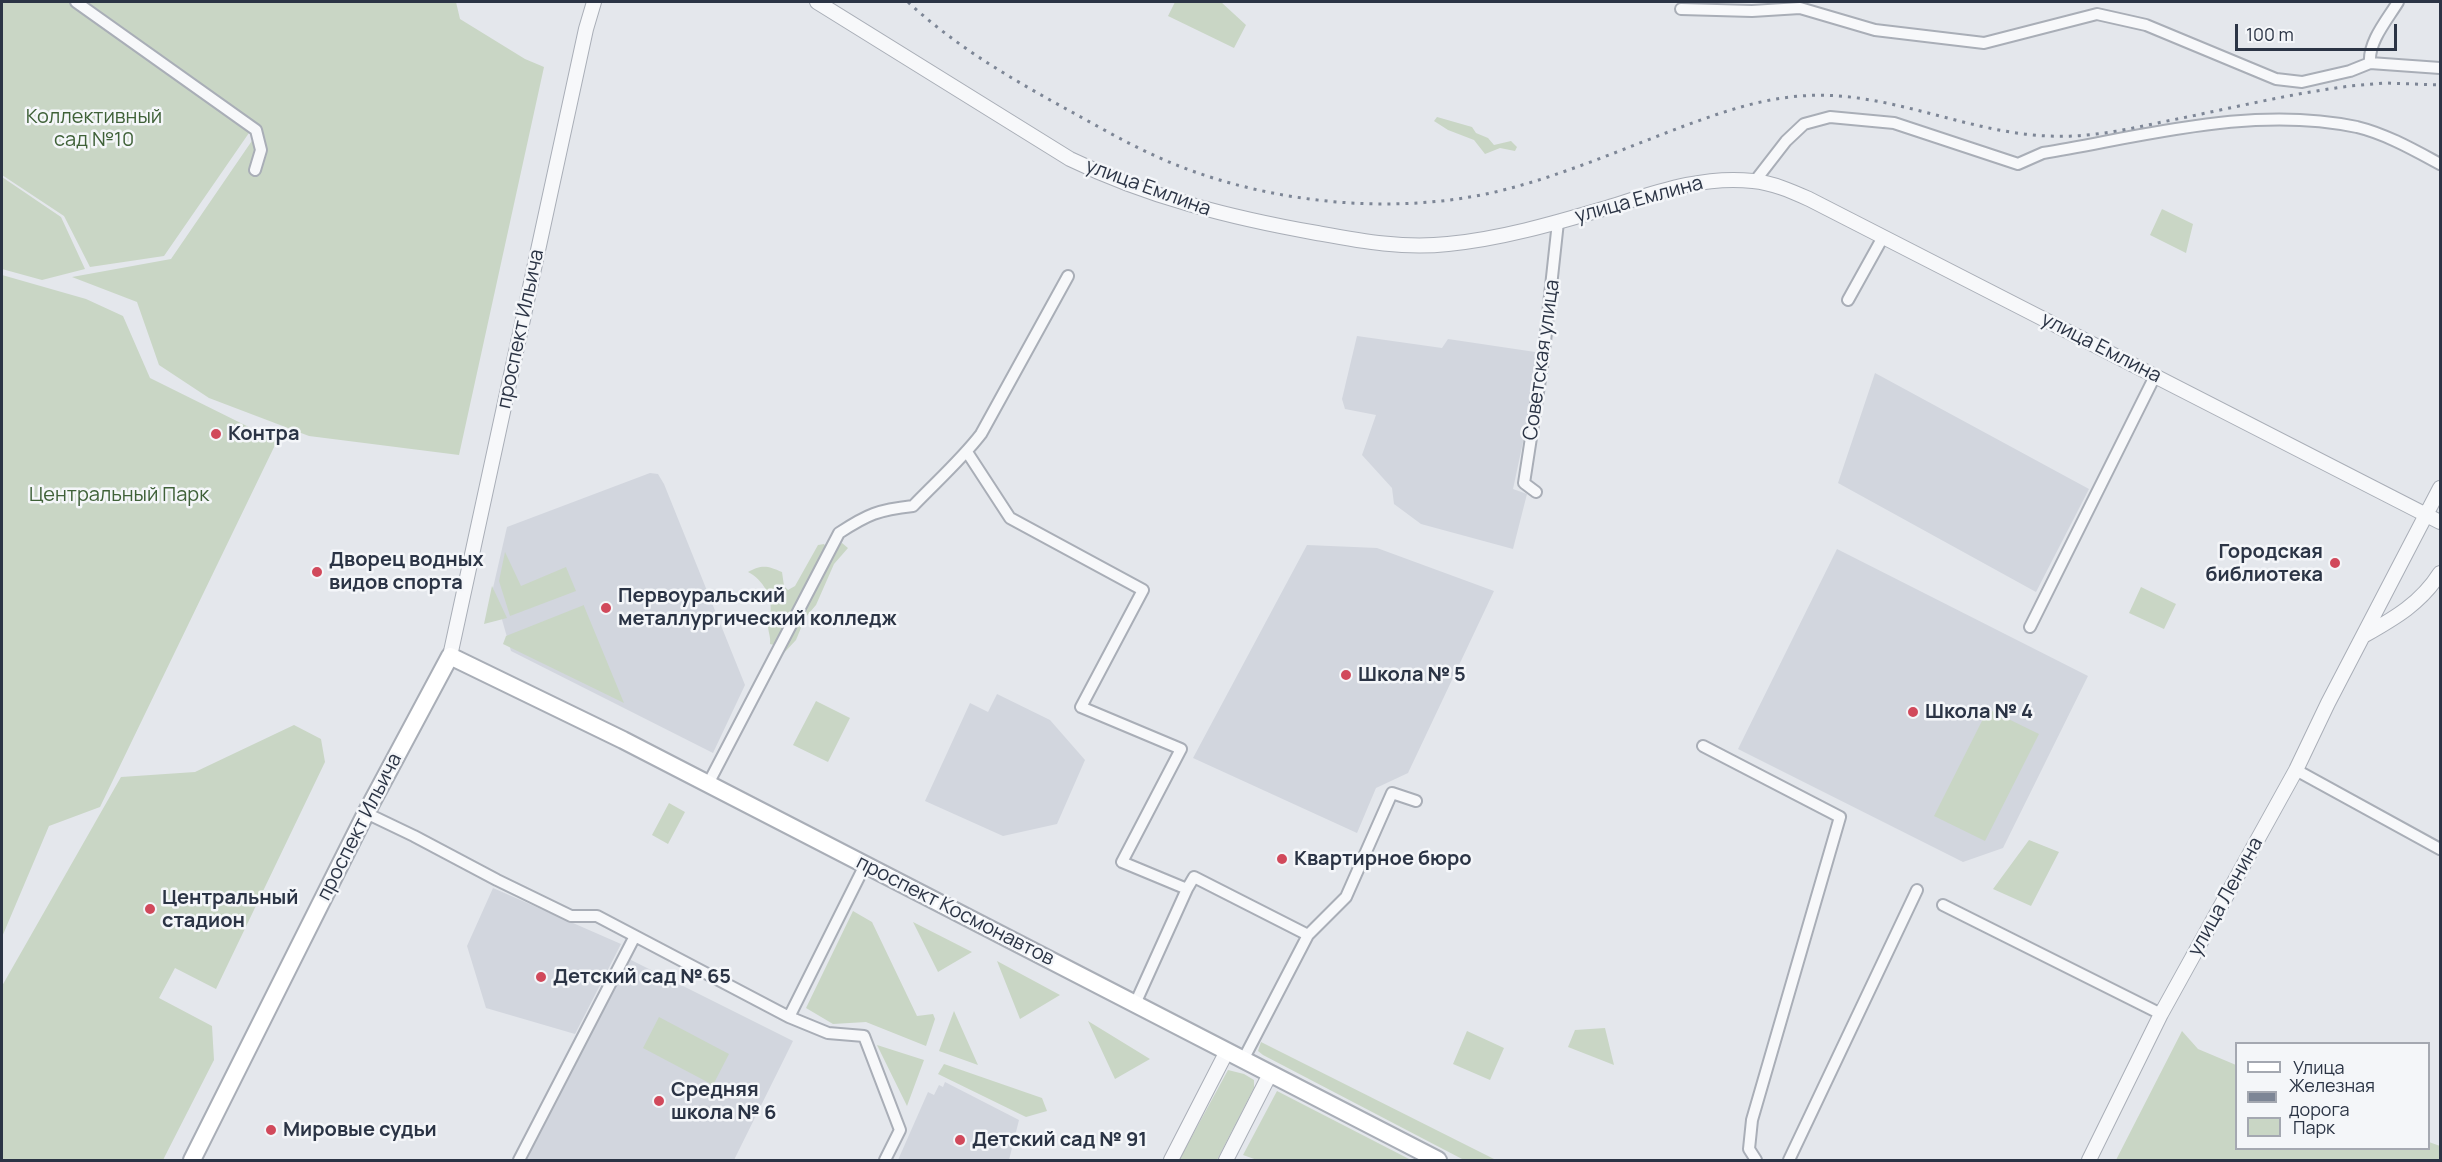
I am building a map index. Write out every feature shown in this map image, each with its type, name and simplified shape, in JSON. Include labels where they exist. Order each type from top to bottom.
[{"type":"main road","name":"проспект Космонавтов","points":[[450,656],[547,701],[1438,1161]]},
{"type":"main road","name":"проспект Ильича","points":[[192,1161],[366,813],[450,656]]},
{"type":"street","points":[[76,2],[256,130],[261,150],[255,170]]},
{"type":"street","name":"проспект Ильича","points":[[450,656],[581,51],[594,2]]},
{"type":"street","name":"улица Емлина","points":[[817,2],[1070,159],[1099,173],[1149,192],[1202,208],[1289,228],[1405,246],[1451,244],[1558,222],[1677,186],[1703,181],[1755,181],[1771,184],[1809,199],[2440,522]]},
{"type":"street","points":[[2370,63],[2375,40],[2398,2]]},
{"type":"street","points":[[1681,9],[1752,11],[1800,8],[1875,30],[1984,43],[2097,14],[2146,25],[2276,79],[2302,82],[2350,71],[2370,63],[2440,68]]},
{"type":"street","points":[[1755,181],[1786,141],[1804,124],[1830,117],[1894,123],[2018,164],[2043,153],[2242,120],[2315,121],[2357,127],[2382,135],[2440,164]]},
{"type":"street","name":"Советская улица","points":[[1536,492],[1524,483],[1543,360],[1558,222]]},
{"type":"street","points":[[1848,300],[1883,237]]},
{"type":"street","points":[[708,784],[839,533],[861,518],[882,509],[913,506],[957,459],[967,452],[981,434],[1068,276]]},
{"type":"street","points":[[2031,627],[2155,376]]},
{"type":"street","points":[[967,452],[1010,518],[1143,590],[1081,707],[1181,749],[1122,862],[1187,889]]},
{"type":"street","name":"улица Ленина","points":[[2089,1161],[2161,1014],[2296,770],[2440,489]]},
{"type":"street","points":[[2365,635],[2400,615],[2431,587],[2440,573]]},
{"type":"street","points":[[1703,746],[1840,817],[1752,1120],[1749,1149],[1755,1161]]},
{"type":"street","points":[[2296,770],[2440,849]]},
{"type":"street","points":[[1243,1060],[1308,935],[1346,897],[1392,793],[1416,801]]},
{"type":"street","points":[[366,813],[571,916],[597,916],[789,1017],[828,1033],[864,1036],[900,1130],[885,1161]]},
{"type":"street","points":[[789,1017],[865,865]]},
{"type":"street","points":[[1135,1004],[1194,877],[1308,935]]},
{"type":"street","points":[[1789,1161],[1917,890]]},
{"type":"street","points":[[1943,905],[2161,1014]]},
{"type":"street","points":[[519,1161],[635,936]]},
{"type":"street","points":[[1171,1161],[1227,1052]]},
{"type":"street","points":[[1226,1161],[1270,1074]]},
{"type":"shaded area","points":[[1357,336],[1442,348],[1448,339],[1542,353],[1513,489],[1527,494],[1513,549],[1421,524],[1394,504],[1392,488],[1362,455],[1376,415],[1345,409],[1342,399]]},
{"type":"shaded area","points":[[1875,373],[2089,489],[2036,592],[1838,483]]},
{"type":"shaded area","name":"Первоуральский металлургический колледж","points":[[650,473],[658,474],[664,484],[745,685],[713,753],[511,651],[493,588],[507,527]]},
{"type":"shaded area","name":"Школа № 5","points":[[1307,545],[1377,548],[1494,591],[1408,773],[1376,788],[1357,833],[1193,758]]},
{"type":"shaded area","name":"Школа № 4","points":[[1837,549],[2088,676],[2003,848],[1963,862],[1738,749]]},
{"type":"shaded area","points":[[997,694],[1050,720],[1085,760],[1057,824],[1003,836],[925,801],[970,703],[988,712]]},
{"type":"shaded area","name":"Детский сад № 65","points":[[493,888],[621,944],[575,1034],[486,1008],[467,946]]},
{"type":"shaded area","name":"Средняя школа № 6","points":[[625,957],[793,1041],[734,1160],[525,1160]]},
{"type":"shaded area","name":"Детский сад № 91","points":[[945,1082],[1019,1120],[1009,1160],[898,1160],[928,1092],[934,1095],[939,1085],[943,1087]]},
{"type":"green space","name":"Коллективный сад №10","points":[[2,2],[68,2],[251,130],[164,256],[90,267],[64,216],[2,175]]},
{"type":"green space","points":[[82,2],[456,2],[460,19],[525,59],[544,67],[459,455],[309,436],[209,398],[159,365],[137,302],[72,277],[171,259],[260,129]]},
{"type":"green space","points":[[1175,2],[1221,2],[1246,25],[1234,48],[1168,16]]},
{"type":"green space","points":[[1437,117],[1472,127],[1476,133],[1488,138],[1494,145],[1511,141],[1517,147],[1515,151],[1500,148],[1485,154],[1474,140],[1448,130],[1434,121]]},
{"type":"green space","points":[[2,177],[61,217],[85,269],[42,280],[2,269]]},
{"type":"green space","points":[[2162,209],[2193,224],[2186,253],[2150,235]]},
{"type":"green space","name":"Центральный Парк","points":[[2,275],[86,299],[123,316],[150,378],[277,441],[100,807],[49,826],[2,937]]},
{"type":"green space","points":[[842,543],[848,548],[834,564],[816,605],[805,618],[796,640],[782,655],[834,547]]},
{"type":"green space","points":[[824,544],[827,548],[778,642],[774,645],[770,644],[769,596],[758,579],[748,572],[765,567],[782,572],[784,586],[788,590],[795,586],[818,545]]},
{"type":"green space","points":[[505,552],[521,586],[566,567],[576,591],[510,616],[499,581]]},
{"type":"green space","points":[[492,586],[507,618],[484,624]]},
{"type":"green space","points":[[2141,587],[2176,604],[2164,629],[2129,613]]},
{"type":"green space","points":[[584,605],[624,703],[503,644],[506,636]]},
{"type":"green space","points":[[816,701],[850,718],[828,762],[793,745]]},
{"type":"green space","points":[[1988,709],[2039,734],[1985,841],[1934,816]]},
{"type":"green space","name":"Центральный стадион","points":[[294,725],[321,739],[325,762],[216,989],[175,968],[159,998],[212,1026],[214,1060],[163,1160],[2,1160],[2,986],[121,777],[195,772]]},
{"type":"green space","points":[[669,803],[685,812],[668,844],[652,835]]},
{"type":"green space","points":[[2029,840],[2059,852],[2031,906],[1993,889]]},
{"type":"green space","points":[[853,911],[872,922],[917,1016],[933,1014],[935,1019],[926,1046],[866,1022],[833,1024],[806,1008]]},
{"type":"green space","points":[[913,922],[972,952],[938,972]]},
{"type":"green space","points":[[997,961],[1060,995],[1020,1019]]},
{"type":"green space","points":[[954,1011],[978,1065],[939,1051]]},
{"type":"green space","points":[[659,1017],[729,1054],[713,1085],[643,1048]]},
{"type":"green space","points":[[1088,1021],[1150,1059],[1115,1079]]},
{"type":"green space","points":[[1605,1028],[1614,1065],[1568,1047],[1575,1030]]},
{"type":"green space","points":[[1467,1031],[1504,1048],[1490,1080],[1453,1064]]},
{"type":"green space","points":[[2182,1031],[2198,1049],[2235,1065],[2235,1150],[2430,1150],[2430,1142],[2440,1146],[2440,1160],[2116,1160]]},
{"type":"green space","points":[[1261,1042],[1496,1160],[1464,1160],[1263,1055],[1258,1051]]},
{"type":"green space","points":[[877,1045],[924,1060],[907,1106]]},
{"type":"green space","points":[[944,1064],[1042,1098],[1047,1111],[1026,1117],[938,1074]]},
{"type":"green space","points":[[1228,1070],[1244,1074],[1254,1080],[1254,1088],[1217,1160],[1179,1160]]},
{"type":"green space","points":[[1277,1091],[1411,1160],[1257,1160],[1243,1155]]},
{"type":"railway","points":[[908,2],[943,32],[999,70],[1159,158],[1213,178],[1254,189],[1341,202],[1384,204],[1428,202],[1470,197],[1511,188],[1741,107],[1801,96],[1864,99],[1987,128],[2063,136],[2092,135],[2120,130],[2326,89],[2385,83],[2440,85]]},
{"type":"place","name":"Контра","points":[[216,434]]},
{"type":"place","name":"Городская библиотека","points":[[2335,563]]},
{"type":"place","name":"Дворец водных видов спорта","points":[[317,572]]},
{"type":"place","name":"Первоуральский металлургический колледж","points":[[606,608]]},
{"type":"place","name":"Школа № 5","points":[[1346,675]]},
{"type":"place","name":"Школа № 4","points":[[1913,712]]},
{"type":"place","name":"Квартирное бюро","points":[[1282,859]]},
{"type":"place","name":"Центральный стадион","points":[[150,909]]},
{"type":"place","name":"Детский сад № 65","points":[[541,977]]},
{"type":"place","name":"Средняя школа № 6","points":[[659,1101]]},
{"type":"place","name":"Мировые судьи","points":[[271,1130]]},
{"type":"place","name":"Детский сад № 91","points":[[960,1140]]}]
